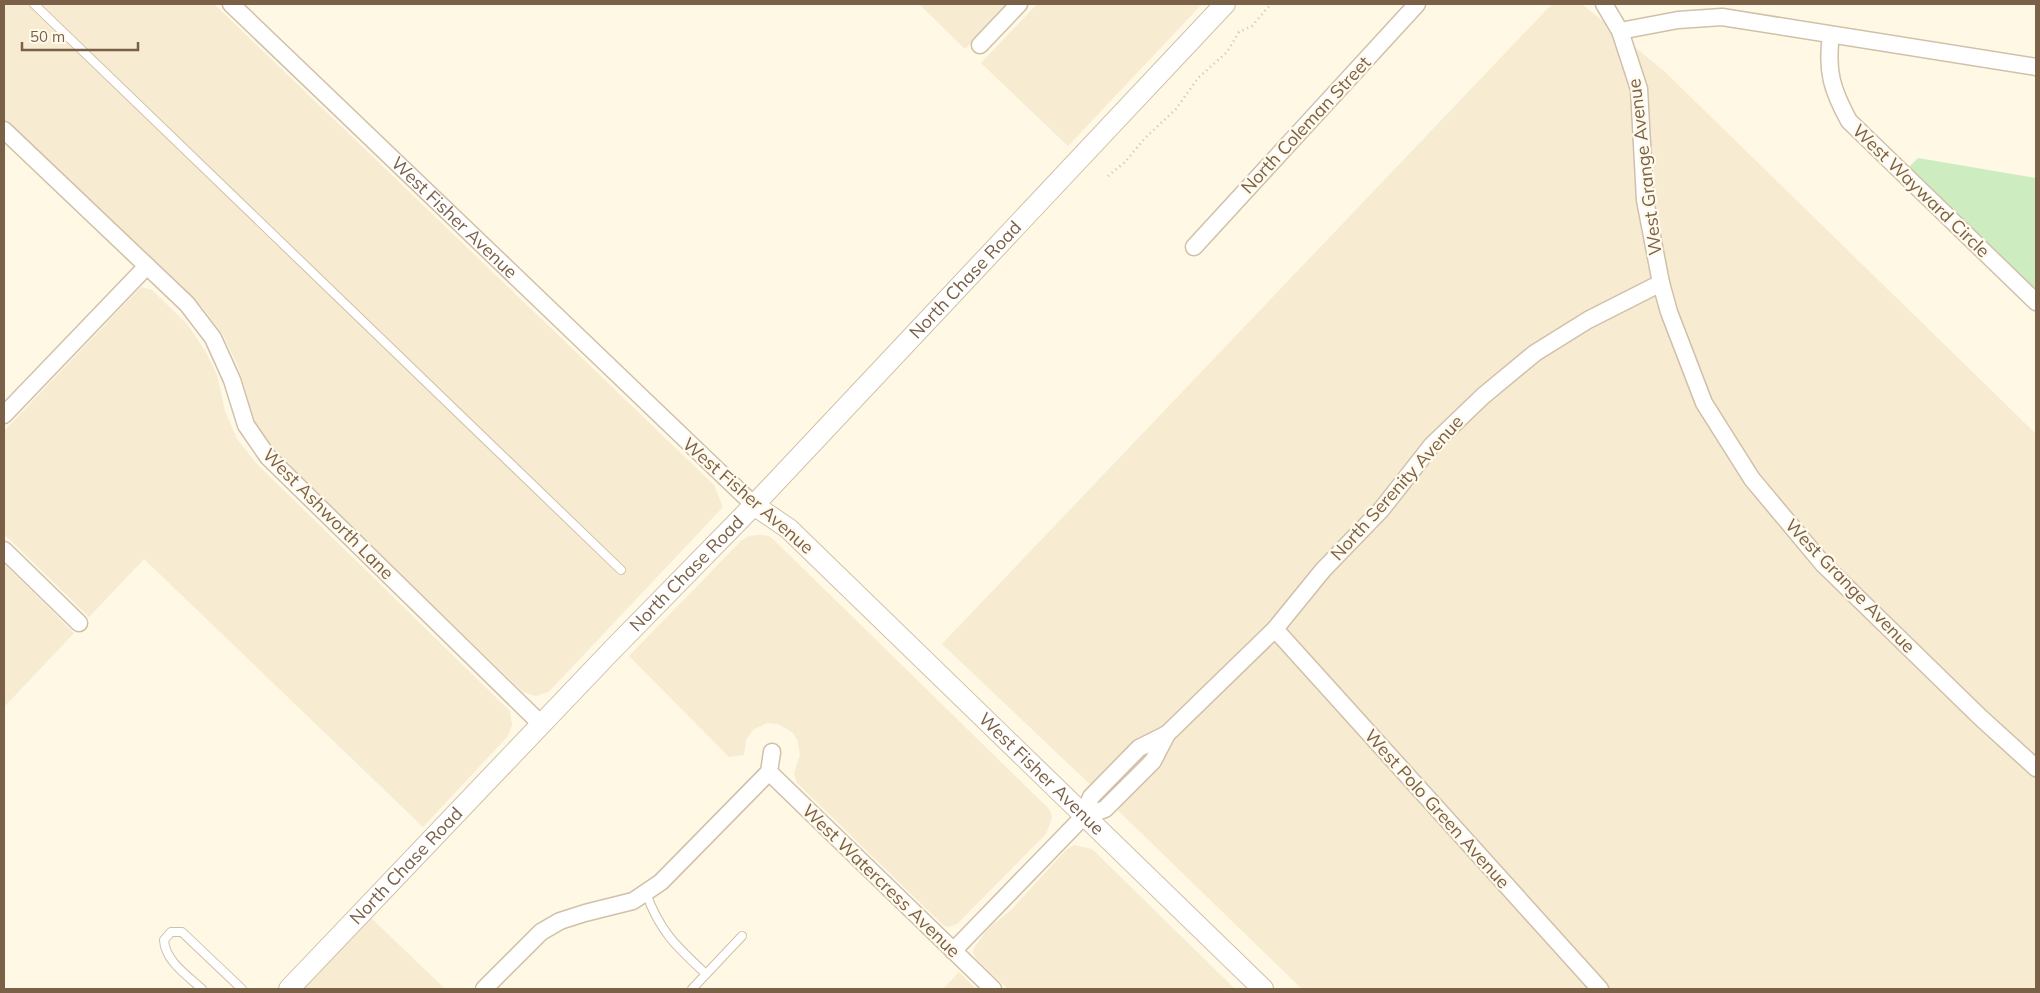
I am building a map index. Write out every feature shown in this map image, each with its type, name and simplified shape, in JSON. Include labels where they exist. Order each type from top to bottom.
[{"type":"street","name":"West Fisher Avenue","points":[[231,4],[754,505],[789,530],[1083,817],[1263,989]]},
{"type":"street","points":[[980,45],[1019,4]]},
{"type":"street","name":"North Chase Road","points":[[289,989],[541,724],[754,505],[1225,4]]},
{"type":"street","name":"North Coleman Street","points":[[1194,247],[1417,4]]},
{"type":"street","name":"West Grange Avenue","points":[[1604,4],[1620,31],[1639,89],[1645,200],[1660,283],[1669,312],[1704,402],[1752,479],[1830,570],[1980,717],[2036,768]]},
{"type":"street","points":[[1620,31],[1678,20],[1722,18],[2036,67]]},
{"type":"street","name":"West Wayward Circle","points":[[1831,35],[1829,53],[1830,75],[1835,95],[1849,121],[2036,302]]},
{"type":"street","name":"West Ashworth Lane","points":[[4,130],[187,304],[214,338],[232,380],[246,425],[268,458],[541,724]]},
{"type":"street","points":[[4,415],[147,266]]},
{"type":"street","name":"North Serenity Avenue","points":[[953,950],[1083,817],[1091,797],[1139,748],[1167,734],[1275,628],[1323,570],[1381,510],[1432,445],[1483,396],[1534,353],[1588,320],[1660,283]]},
{"type":"street","points":[[4,550],[79,623]]},
{"type":"street","name":"West Polo Green Avenue","points":[[1275,628],[1600,989]]},
{"type":"street","points":[[484,989],[541,932],[560,921],[585,912],[633,901],[672,872],[769,772],[772,752]]},
{"type":"street","name":"West Watercress Avenue","points":[[769,772],[993,989]]},
{"type":"lane","points":[[34,4],[620,570]]},
{"type":"lane","points":[[646,893],[654,915],[666,935],[706,974]]},
{"type":"lane","points":[[202,989],[171,960],[164,949],[164,940],[171,932],[182,932],[242,989]]},
{"type":"lane","points":[[692,989],[742,936]]},
{"type":"path","points":[[1108,176],[1125,162],[1145,138],[1176,109],[1198,78],[1226,52],[1239,32],[1252,26],[1271,4]]},
{"type":"shaded area","points":[[4,4],[214,4],[714,485],[723,507],[548,692],[536,696],[523,692],[277,455],[257,431],[238,366],[223,335],[202,307],[4,121]]},
{"type":"shaded area","points":[[919,4],[1008,4],[965,49]]},
{"type":"shaded area","points":[[1037,4],[1202,4],[1068,146],[981,63]]},
{"type":"shaded area","points":[[1552,4],[1582,4],[1664,71],[2036,434],[2036,989],[1302,989],[942,644]]},
{"type":"shaded area","points":[[141,287],[152,290],[187,324],[206,352],[217,375],[225,411],[237,439],[256,463],[510,711],[512,725],[508,736],[423,827],[144,559],[89,617],[4,534],[4,431]]},
{"type":"shaded area","points":[[749,536],[769,536],[775,541],[1050,810],[1052,818],[1046,834],[957,924],[948,927],[943,925],[797,783],[794,773],[800,755],[797,739],[792,732],[778,724],[767,723],[753,730],[746,740],[744,755],[729,757],[629,656],[741,541]]},
{"type":"shaded area","points":[[4,564],[74,633],[4,707]]},
{"type":"shaded area","points":[[1074,845],[1092,849],[1235,989],[1008,989],[977,960],[973,953],[974,948],[988,929],[1012,909],[1066,850]]},
{"type":"shaded area","points":[[370,917],[445,989],[306,989],[303,987]]},
{"type":"shaded area","points":[[959,972],[976,989],[943,989]]},
{"type":"green space","points":[[1918,158],[2036,178],[2036,289],[1909,167]]}]
